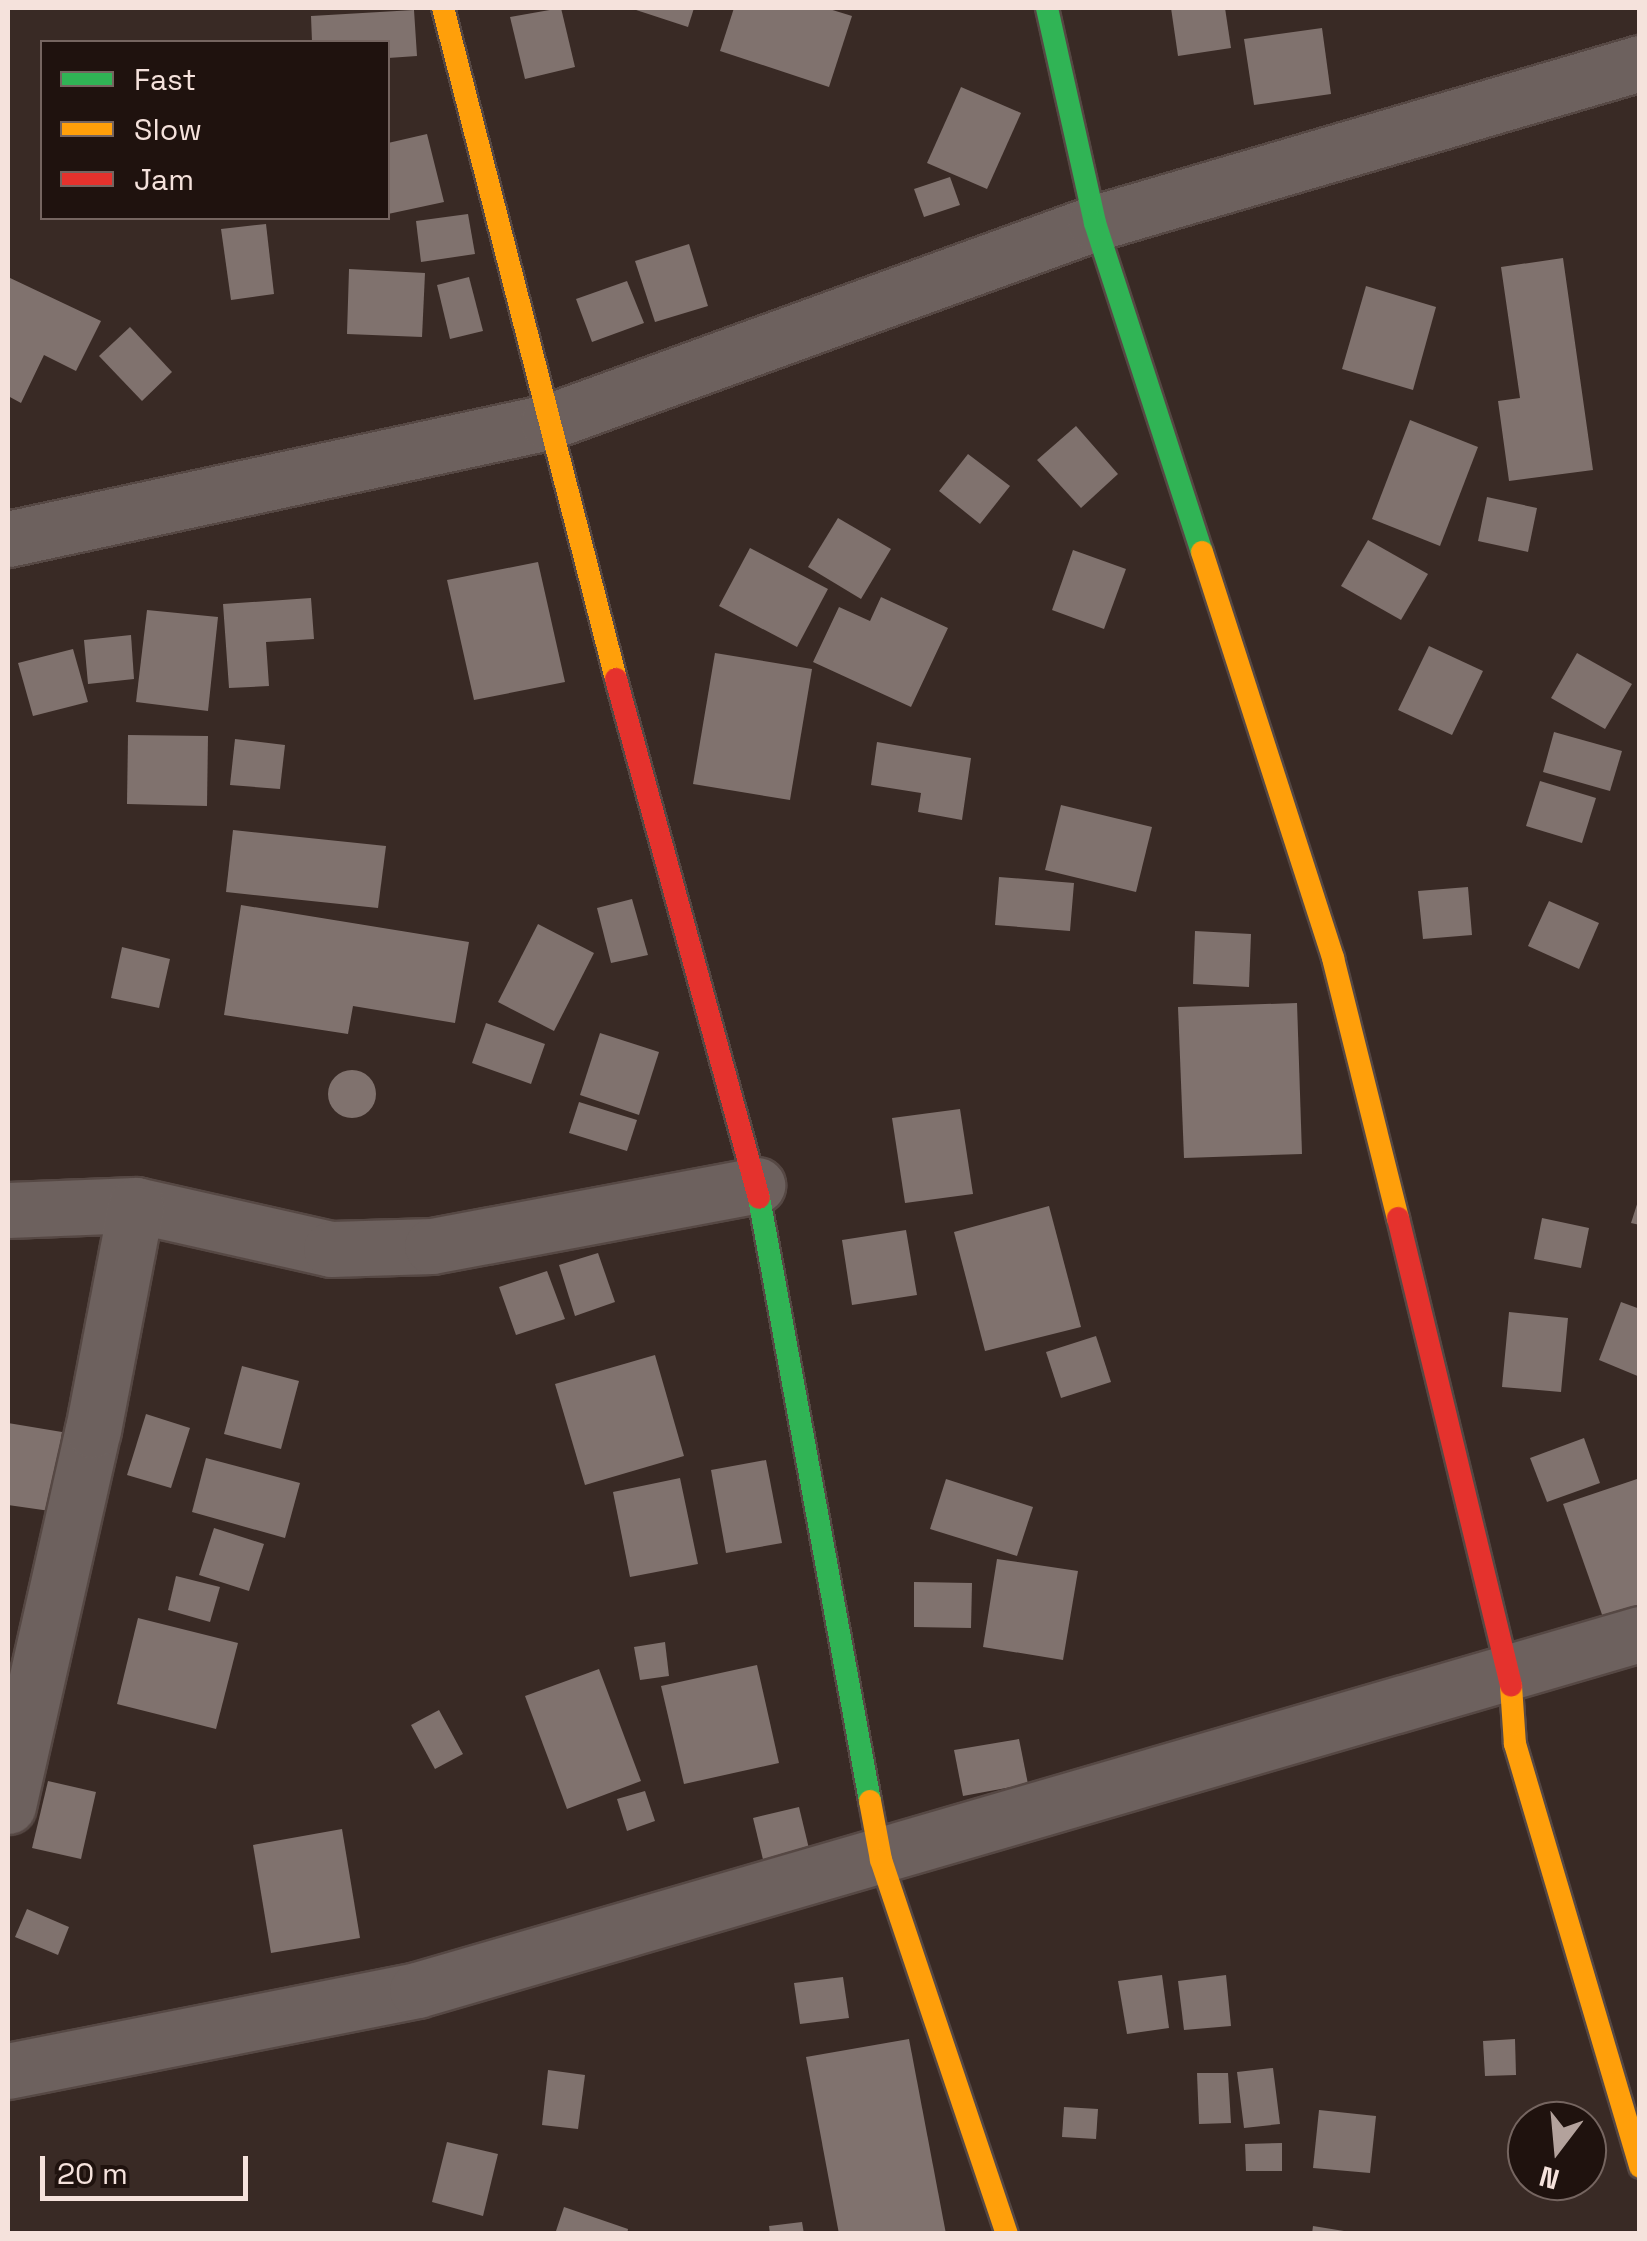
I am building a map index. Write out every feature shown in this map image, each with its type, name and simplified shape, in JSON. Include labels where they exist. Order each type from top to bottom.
[{"type":"street","points":[[443,8],[669,885],[757,1185],[881,1860],[1007,2234]]},
{"type":"street","points":[[1047,8],[1095,223],[1333,958],[1510,1671],[1515,1744],[1640,2167]]},
{"type":"street","points":[[8,539],[548,422],[1095,223],[1640,63]]},
{"type":"street","points":[[8,1210],[136,1205],[331,1249],[432,1246],[757,1185]]},
{"type":"street","points":[[8,1806],[93,1430],[136,1205]]},
{"type":"street","points":[[8,2071],[417,1990],[881,1860],[1640,1634]]},
{"type":"building","points":[[561,8],[575,67],[525,79],[510,17]]},
{"type":"building","points":[[630,8],[694,8],[688,27]]},
{"type":"building","points":[[734,8],[826,8],[852,16],[829,87],[720,51]]},
{"type":"building","points":[[1171,8],[1225,8],[1231,48],[1178,56]]},
{"type":"building","points":[[414,10],[417,56],[390,58],[390,40],[312,40],[311,16]]},
{"type":"building","points":[[1322,28],[1331,94],[1254,105],[1244,39]]},
{"type":"building","points":[[961,87],[1021,113],[987,189],[927,163]]},
{"type":"building","points":[[427,134],[444,202],[390,214],[390,143]]},
{"type":"building","points":[[950,177],[960,205],[924,217],[914,189]]},
{"type":"building","points":[[468,214],[475,254],[421,262],[416,221]]},
{"type":"building","points":[[266,224],[274,294],[231,300],[221,229]]},
{"type":"building","points":[[689,244],[708,306],[655,322],[635,261]]},
{"type":"building","points":[[1563,258],[1593,470],[1509,481],[1498,401],[1520,398],[1501,267]]},
{"type":"building","points":[[349,269],[425,273],[422,337],[347,334]]},
{"type":"building","points":[[8,277],[101,321],[76,371],[44,355],[21,403],[8,396]]},
{"type":"building","points":[[469,277],[483,331],[450,339],[437,285]]},
{"type":"building","points":[[627,281],[644,323],[592,342],[576,299]]},
{"type":"building","points":[[1366,286],[1436,307],[1413,390],[1342,369]]},
{"type":"building","points":[[130,327],[172,372],[142,401],[99,356]]},
{"type":"building","points":[[1410,420],[1478,447],[1440,546],[1372,519]]},
{"type":"building","points":[[1076,426],[1118,474],[1081,508],[1037,460]]},
{"type":"building","points":[[968,454],[1010,486],[980,524],[939,491]]},
{"type":"building","points":[[1487,497],[1537,508],[1528,552],[1478,541]]},
{"type":"building","points":[[838,518],[891,549],[861,599],[808,567]]},
{"type":"building","points":[[1368,540],[1428,574],[1401,620],[1341,586]]},
{"type":"building","points":[[750,548],[828,589],[797,647],[719,606]]},
{"type":"building","points":[[1073,550],[1126,569],[1104,629],[1052,610]]},
{"type":"building","points":[[538,562],[565,682],[474,700],[447,580]]},
{"type":"building","points":[[881,597],[948,628],[911,707],[813,662],[839,607],[870,621]]},
{"type":"building","points":[[311,598],[314,639],[266,642],[269,686],[229,688],[223,604]]},
{"type":"building","points":[[147,610],[218,617],[208,711],[136,702]]},
{"type":"building","points":[[131,635],[134,679],[88,684],[84,640]]},
{"type":"building","points":[[1429,646],[1483,671],[1452,735],[1398,710]]},
{"type":"building","points":[[73,649],[88,702],[33,716],[18,663]]},
{"type":"building","points":[[715,653],[812,669],[790,800],[693,784]]},
{"type":"building","points":[[1577,653],[1632,684],[1605,729],[1551,698]]},
{"type":"building","points":[[1554,732],[1622,751],[1610,791],[1543,772]]},
{"type":"building","points":[[128,735],[208,736],[207,806],[127,804]]},
{"type":"building","points":[[235,739],[285,745],[280,789],[230,785]]},
{"type":"building","points":[[877,742],[971,758],[962,820],[918,812],[921,793],[871,785]]},
{"type":"building","points":[[1540,781],[1596,798],[1582,843],[1526,826]]},
{"type":"building","points":[[1061,805],[1152,827],[1136,892],[1045,870]]},
{"type":"building","points":[[233,830],[386,846],[378,908],[226,892]]},
{"type":"building","points":[[999,877],[1074,883],[1070,931],[995,925]]},
{"type":"building","points":[[1468,887],[1472,935],[1423,939],[1418,891]]},
{"type":"building","points":[[632,899],[648,955],[611,963],[597,908]]},
{"type":"building","points":[[1549,901],[1599,923],[1579,969],[1528,946]]},
{"type":"building","points":[[241,905],[469,942],[455,1023],[353,1006],[348,1034],[224,1015]]},
{"type":"building","points":[[538,924],[594,953],[554,1031],[498,1002]]},
{"type":"building","points":[[1195,931],[1251,934],[1249,987],[1193,984]]},
{"type":"building","points":[[122,947],[170,959],[159,1008],[111,998]]},
{"type":"building","points":[[1297,1003],[1302,1154],[1184,1158],[1178,1007]]},
{"type":"building","points":[[486,1023],[545,1044],[531,1084],[472,1063]]},
{"type":"building","points":[[600,1033],[659,1052],[639,1115],[580,1095]]},
{"type":"building","points":[[352,1070],[369,1077],[376,1094],[369,1111],[352,1118],[335,1111],[328,1094],[335,1077]]},
{"type":"building","points":[[579,1102],[637,1120],[627,1151],[569,1133]]},
{"type":"building","points":[[960,1109],[973,1194],[905,1203],[892,1118]]},
{"type":"building","points":[[1640,1195],[1640,1225],[1631,1223]]},
{"type":"building","points":[[1049,1206],[1081,1327],[985,1351],[954,1232]]},
{"type":"building","points":[[1542,1218],[1589,1228],[1581,1268],[1534,1259]]},
{"type":"building","points":[[906,1230],[917,1295],[852,1305],[842,1240]]},
{"type":"building","points":[[598,1253],[615,1302],[575,1316],[559,1265]]},
{"type":"building","points":[[547,1271],[565,1319],[516,1335],[499,1287]]},
{"type":"building","points":[[1621,1302],[1640,1309],[1640,1377],[1599,1360]]},
{"type":"building","points":[[1509,1312],[1568,1318],[1561,1392],[1502,1387]]},
{"type":"building","points":[[1096,1336],[1111,1382],[1061,1398],[1046,1352]]},
{"type":"building","points":[[655,1355],[684,1456],[585,1485],[555,1384]]},
{"type":"building","points":[[242,1366],[299,1381],[281,1449],[224,1434]]},
{"type":"building","points":[[146,1414],[190,1428],[171,1488],[127,1475]]},
{"type":"building","points":[[8,1423],[62,1432],[50,1511],[8,1505]]},
{"type":"building","points":[[1584,1438],[1600,1483],[1547,1502],[1530,1458]]},
{"type":"building","points":[[206,1458],[300,1483],[285,1538],[192,1512]]},
{"type":"building","points":[[766,1460],[782,1543],[726,1553],[711,1470]]},
{"type":"building","points":[[680,1478],[698,1564],[630,1577],[613,1492]]},
{"type":"building","points":[[1640,1478],[1640,1611],[1605,1623],[1563,1504]]},
{"type":"building","points":[[946,1479],[1033,1507],[1017,1556],[930,1529]]},
{"type":"building","points":[[214,1528],[264,1544],[249,1591],[199,1575]]},
{"type":"building","points":[[997,1559],[1078,1571],[1063,1660],[983,1647]]},
{"type":"building","points":[[176,1576],[220,1587],[210,1622],[168,1610]]},
{"type":"building","points":[[914,1582],[972,1583],[971,1628],[914,1627]]},
{"type":"building","points":[[138,1618],[238,1643],[216,1729],[117,1704]]},
{"type":"building","points":[[665,1642],[669,1676],[640,1680],[634,1647]]},
{"type":"building","points":[[757,1665],[779,1763],[684,1784],[661,1686]]},
{"type":"building","points":[[599,1669],[641,1781],[567,1809],[525,1696]]},
{"type":"building","points":[[439,1710],[463,1754],[435,1769],[411,1725]]},
{"type":"building","points":[[1019,1739],[1028,1784],[963,1796],[954,1750]]},
{"type":"building","points":[[48,1781],[96,1792],[81,1859],[32,1848]]},
{"type":"building","points":[[645,1791],[655,1821],[627,1831],[617,1799]]},
{"type":"building","points":[[799,1807],[811,1857],[765,1868],[753,1818]]},
{"type":"building","points":[[342,1829],[360,1938],[271,1953],[253,1845]]},
{"type":"building","points":[[27,1909],[69,1927],[58,1955],[15,1937]]},
{"type":"building","points":[[1162,1975],[1169,2028],[1127,2034],[1118,1981]]},
{"type":"building","points":[[1226,1975],[1231,2026],[1184,2030],[1178,1981]]},
{"type":"building","points":[[843,1977],[849,2018],[800,2024],[794,1983]]},
{"type":"building","points":[[909,2039],[946,2234],[839,2234],[806,2057]]},
{"type":"building","points":[[1515,2039],[1516,2075],[1485,2076],[1483,2041]]},
{"type":"building","points":[[1273,2068],[1280,2124],[1244,2128],[1237,2072]]},
{"type":"building","points":[[548,2070],[585,2075],[578,2129],[542,2125]]},
{"type":"building","points":[[1197,2073],[1228,2073],[1231,2123],[1199,2124]]},
{"type":"building","points":[[1064,2107],[1098,2109],[1096,2139],[1062,2137]]},
{"type":"building","points":[[1319,2110],[1376,2116],[1370,2173],[1313,2168]]},
{"type":"building","points":[[447,2142],[498,2154],[483,2216],[432,2202]]},
{"type":"building","points":[[1282,2143],[1282,2171],[1246,2171],[1245,2144]]},
{"type":"building","points":[[564,2207],[628,2229],[627,2234],[555,2234]]},
{"type":"building","points":[[802,2222],[804,2234],[770,2234],[769,2226]]},
{"type":"building","points":[[1313,2226],[1344,2231],[1344,2234],[1312,2234]]},
{"type":"traffic: fast","points":[[1047,8],[1095,223],[1202,552]]},
{"type":"traffic: fast","points":[[759,1198],[870,1801]]},
{"type":"traffic: slow","points":[[443,8],[616,679]]},
{"type":"traffic: slow","points":[[1202,552],[1333,958],[1398,1218]]},
{"type":"traffic: slow","points":[[1511,1686],[1515,1744],[1640,2167]]},
{"type":"traffic: slow","points":[[870,1801],[881,1860],[1007,2234]]},
{"type":"traffic: jam","points":[[616,679],[759,1198]]},
{"type":"traffic: jam","points":[[1398,1218],[1511,1686]]}]
